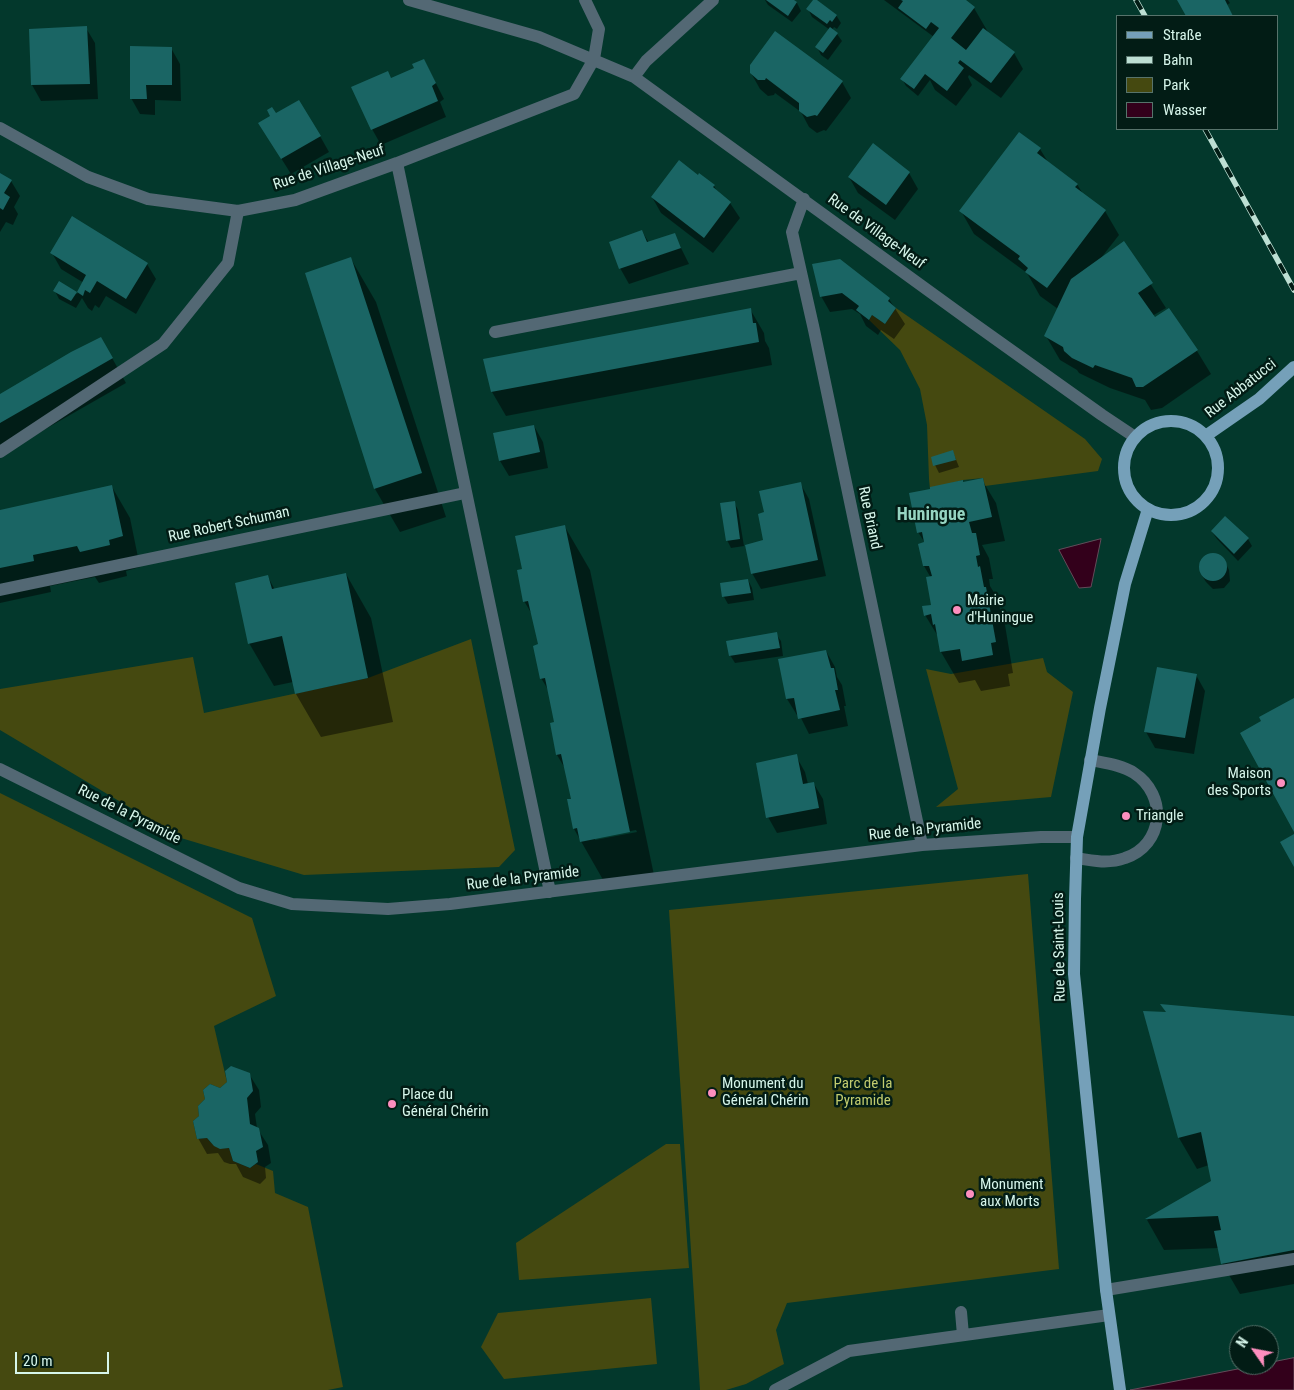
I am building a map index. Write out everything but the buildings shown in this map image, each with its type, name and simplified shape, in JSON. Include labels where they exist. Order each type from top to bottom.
[{"type":"main road","name":"Rue Abbatucci","points":[[1207,435],[1259,400],[1294,367]]},
{"type":"main road","points":[[1171,420],[1190,424],[1207,435],[1216,450],[1219,467],[1216,484],[1207,499],[1193,510],[1177,515],[1159,514],[1148,509],[1134,496],[1124,473],[1125,454],[1135,436],[1151,424],[1171,420]]},
{"type":"main road","name":"Rue de Saint-Louis","points":[[1120,1390],[1106,1290],[1074,974],[1076,858],[1077,837],[1090,760],[1125,584],[1148,509]]},
{"type":"street","name":"Rue de Village-Neuf","points":[[409,0],[539,37],[634,76],[989,335],[1102,415],[1135,436]]},
{"type":"street","points":[[586,0],[599,29],[594,60]]},
{"type":"street","points":[[634,76],[646,61],[713,0]]},
{"type":"street","name":"Rue de Village-Neuf","points":[[0,128],[88,177],[148,199],[238,211],[294,200],[397,163],[574,94],[594,60]]},
{"type":"street","points":[[397,163],[550,892]]},
{"type":"street","name":"Rue Briand","points":[[804,199],[792,232],[922,845]]},
{"type":"street","points":[[0,452],[163,344],[228,263],[238,211]]},
{"type":"street","points":[[495,332],[801,273]]},
{"type":"street","name":"Rue Robert Schuman","points":[[0,590],[465,493]]},
{"type":"street","points":[[1076,858],[1107,862],[1128,858],[1144,846],[1156,830],[1159,814],[1153,794],[1141,778],[1125,768],[1090,760]]},
{"type":"street","name":"Rue de la Pyramide","points":[[0,769],[239,888],[292,904],[388,909],[450,904],[922,845],[1041,837],[1077,837]]},
{"type":"street","points":[[1106,1290],[1294,1259]]},
{"type":"street","points":[[961,1312],[963,1335]]},
{"type":"street","points":[[775,1390],[849,1351],[1110,1315]]},
{"type":"green space","points":[[896,308],[1085,439],[1102,459],[1098,471],[985,486],[983,478],[963,480],[930,489],[927,425],[920,389],[900,350],[869,320],[872,315],[885,324]]},
{"type":"green space","points":[[471,639],[515,850],[499,867],[304,875],[181,838],[0,730],[0,689],[193,657],[204,713],[368,678]]},
{"type":"green space","points":[[1043,658],[1047,672],[1073,692],[1051,797],[936,807],[958,789],[926,669],[951,674]]},
{"type":"green space","points":[[0,793],[252,918],[276,996],[214,1026],[227,1082],[220,1088],[210,1084],[203,1090],[205,1099],[198,1106],[199,1116],[193,1121],[197,1139],[207,1138],[217,1147],[229,1148],[233,1161],[250,1168],[256,1164],[273,1171],[275,1193],[308,1207],[343,1387],[328,1390],[0,1390]]},
{"type":"green space","name":"Parc de la Pyramide","points":[[1028,874],[1059,1269],[787,1303],[776,1330],[784,1364],[746,1384],[726,1390],[700,1390],[669,910]]},
{"type":"green space","points":[[666,1144],[680,1144],[689,1268],[519,1280],[516,1243]]},
{"type":"green space","points":[[651,1298],[657,1364],[504,1379],[481,1347],[498,1313]]},
{"type":"water","points":[[1101,539],[1091,587],[1079,588],[1059,550]]},
{"type":"water","points":[[1294,1358],[1294,1390],[1130,1390],[1229,1371],[1229,1375],[1279,1375],[1279,1361]]},
{"type":"railway","points":[[1136,0],[1144,15]]},
{"type":"railway","points":[[1206,130],[1294,290]]},
{"type":"place","name":"Mairie d'Huningue","points":[[957,610]]},
{"type":"place","name":"Maison des Sports","points":[[1281,783]]},
{"type":"place","name":"Triangle","points":[[1126,816]]},
{"type":"place","name":"Monument du Général Chérin","points":[[712,1093]]},
{"type":"place","name":"Place du Général Chérin","points":[[392,1104]]},
{"type":"place","name":"Monument aux Morts","points":[[970,1194]]},
{"type":"district","name":"Huningue","points":[[931,515]]}]
